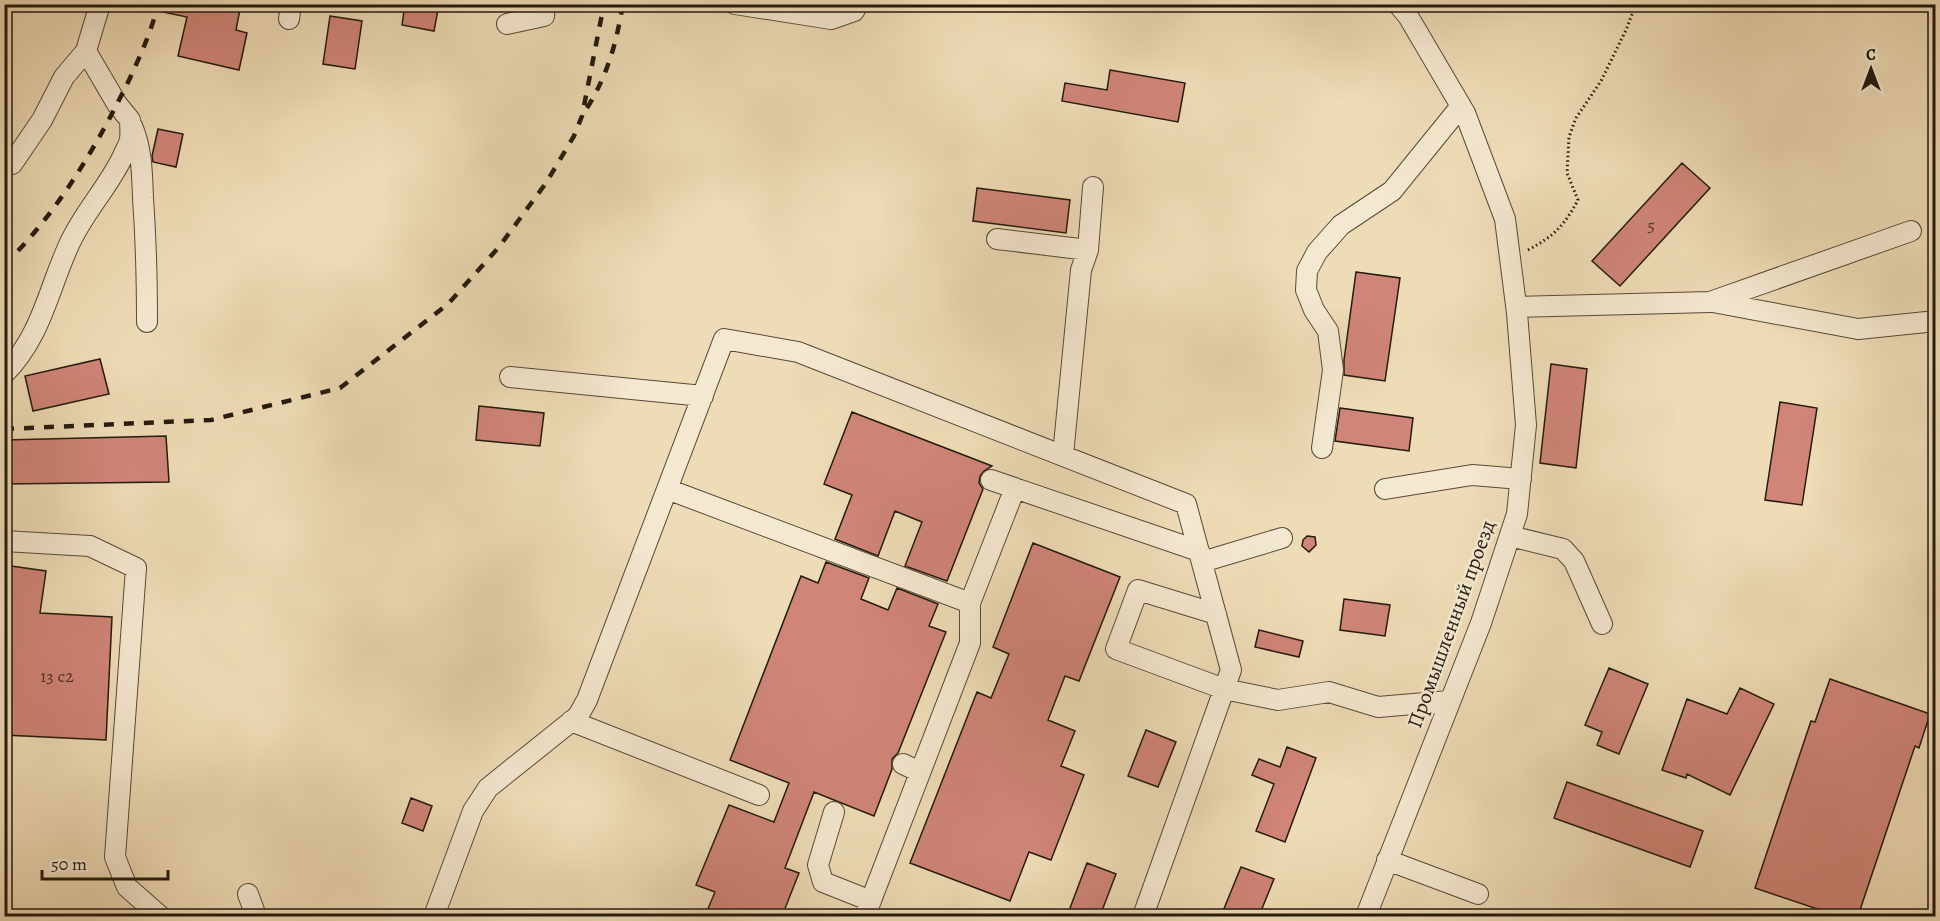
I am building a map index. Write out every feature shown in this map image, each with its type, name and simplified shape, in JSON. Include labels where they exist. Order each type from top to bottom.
[{"type":"street","points":[[4,164],[12,164],[42,120],[64,77],[86,51],[100,4]]},
{"type":"street","points":[[507,24],[544,16],[545,4]]},
{"type":"street","points":[[735,4],[831,19],[854,11],[858,4]]},
{"type":"street","name":"Промышленный проезд","points":[[1366,916],[1481,623],[1510,536],[1517,514],[1526,425],[1516,307],[1505,219],[1461,106],[1408,16],[1398,4]]},
{"type":"street","points":[[86,51],[117,104],[130,120],[139,142],[147,257],[147,322]]},
{"type":"street","points":[[1322,448],[1333,370],[1328,331],[1314,310],[1306,290],[1307,271],[1317,252],[1341,225],[1392,190],[1461,106]]},
{"type":"street","points":[[4,374],[14,365],[35,332],[68,248],[130,141],[130,120]]},
{"type":"street","points":[[1063,455],[1081,270],[1088,250],[1093,187]]},
{"type":"street","points":[[1710,302],[1911,231]]},
{"type":"street","points":[[997,239],[1088,250]]},
{"type":"street","points":[[1516,307],[1710,302],[1858,329],[1935,321]]},
{"type":"street","points":[[434,916],[473,811],[488,788],[578,716],[587,700],[724,339],[798,352],[1186,504],[1231,670],[1143,916]]},
{"type":"street","points":[[510,377],[703,396]]},
{"type":"street","points":[[1385,489],[1472,475],[1521,479]]},
{"type":"street","points":[[991,480],[1200,557],[1282,538]]},
{"type":"street","points":[[834,812],[818,865],[824,882],[868,909],[912,768],[970,643],[970,603],[1015,488]]},
{"type":"street","points":[[668,489],[970,603]]},
{"type":"street","points":[[1510,536],[1563,549],[1574,561],[1602,624]]},
{"type":"street","points":[[4,542],[90,546],[136,568],[115,857],[128,887],[160,916]]},
{"type":"street","points":[[1216,614],[1138,590],[1116,649],[1224,689],[1278,700],[1329,692],[1378,707],[1449,701]]},
{"type":"street","points":[[572,721],[759,795]]},
{"type":"street","points":[[1388,860],[1478,894]]},
{"type":"street","points":[[248,894],[256,916]]},
{"type":"path","points":[[1510,260],[1549,238],[1568,219],[1578,200],[1567,173],[1569,137],[1576,118],[1600,81],[1626,30],[1636,4]]},
{"type":"building","points":[[159,4],[241,4],[236,30],[247,33],[239,70],[178,56],[187,17],[158,11]]},
{"type":"building","points":[[405,4],[439,4],[434,31],[402,25]]},
{"type":"building","points":[[330,16],[362,21],[355,69],[323,64]]},
{"type":"building","points":[[1110,70],[1185,83],[1178,122],[1062,101],[1065,83],[1107,90]]},
{"type":"building","points":[[158,129],[183,134],[176,167],[153,162],[152,156]]},
{"type":"building","points":[[1682,163],[1710,188],[1620,286],[1592,261]]},
{"type":"building","points":[[977,188],[1070,200],[1066,233],[973,221]]},
{"type":"building","points":[[1356,272],[1400,278],[1385,381],[1344,375]]},
{"type":"building","points":[[100,359],[109,394],[33,411],[25,376]]},
{"type":"building","points":[[1551,364],[1587,369],[1576,468],[1540,463]]},
{"type":"building","points":[[1780,402],[1817,408],[1802,505],[1765,500]]},
{"type":"building","points":[[479,406],[544,413],[540,446],[476,440]]},
{"type":"building","points":[[1340,408],[1413,418],[1409,451],[1335,441]]},
{"type":"building","points":[[852,412],[992,466],[980,476],[979,483],[983,489],[947,581],[905,566],[922,522],[895,511],[878,556],[835,539],[852,495],[824,484]]},
{"type":"building","points":[[166,436],[169,482],[4,484],[4,440]]},
{"type":"building","points":[[1307,536],[1315,537],[1316,545],[1309,552],[1302,546]]},
{"type":"building","points":[[1033,543],[1120,577],[1079,681],[1065,676],[1048,720],[1075,731],[1061,766],[1084,775],[1051,860],[1029,852],[1010,901],[910,863],[977,692],[991,698],[1009,654],[993,647]]},
{"type":"building","points":[[826,562],[869,578],[861,599],[888,610],[897,588],[938,604],[929,626],[946,632],[898,753],[892,759],[892,769],[874,816],[814,792],[785,868],[799,873],[782,916],[768,912],[766,916],[705,916],[715,892],[696,885],[729,805],[774,822],[789,783],[730,760],[801,576],[818,583]]},
{"type":"building","points":[[4,565],[46,571],[40,613],[112,617],[106,740],[4,735]]},
{"type":"building","points":[[1344,599],[1390,605],[1385,636],[1340,630]]},
{"type":"building","points":[[1259,630],[1303,641],[1299,657],[1255,647]]},
{"type":"building","points":[[1609,668],[1648,684],[1619,754],[1597,745],[1602,732],[1585,725]]},
{"type":"building","points":[[1830,679],[1930,714],[1919,748],[1915,746],[1858,916],[1838,916],[1755,888],[1811,721],[1815,722]]},
{"type":"building","points":[[1740,688],[1774,704],[1730,795],[1687,774],[1686,778],[1662,770],[1687,699],[1727,714]]},
{"type":"building","points":[[1146,730],[1176,742],[1158,787],[1128,776]]},
{"type":"building","points":[[1287,747],[1316,758],[1285,842],[1256,831],[1274,784],[1252,775],[1259,759],[1280,767]]},
{"type":"building","points":[[1567,782],[1703,831],[1690,867],[1554,818]]},
{"type":"building","points":[[411,798],[432,806],[423,831],[402,823]]},
{"type":"building","points":[[1087,863],[1116,874],[1100,916],[1067,916]]},
{"type":"building","points":[[1241,867],[1274,879],[1259,916],[1221,916]]},
{"type":"railway","points":[[4,265],[42,223],[90,152],[134,69],[158,4]]},
{"type":"railway","points":[[4,429],[211,420],[340,388],[448,304],[499,247],[546,183],[574,136],[582,116],[604,4]]},
{"type":"railway","points":[[587,108],[610,58],[623,4]]}]
